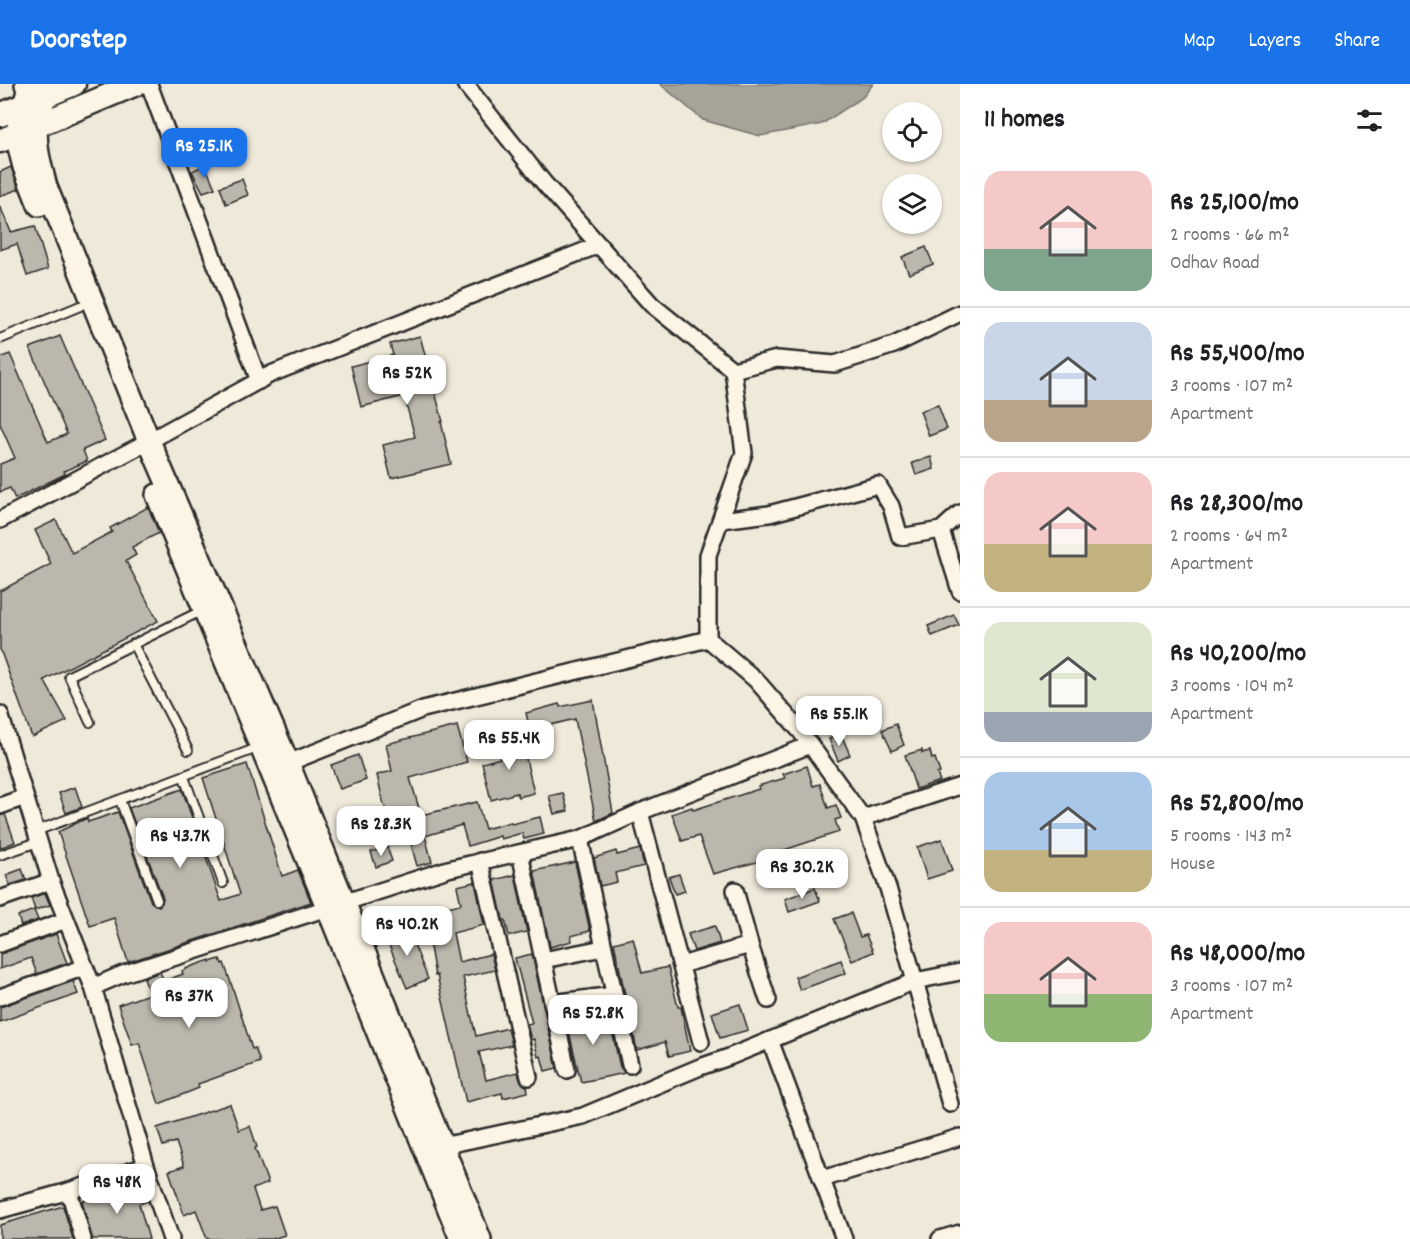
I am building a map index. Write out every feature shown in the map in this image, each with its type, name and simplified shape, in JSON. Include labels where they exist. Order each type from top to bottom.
[{"type":"main road","points":[[0,116],[25,95],[74,84]]},
{"type":"main road","points":[[8,138],[136,84]]},
{"type":"street","points":[[149,84],[258,381]]},
{"type":"street","points":[[465,84],[544,183],[652,305],[733,370],[744,453],[708,555],[708,639],[756,680],[810,745],[863,818],[888,888],[950,1104]]},
{"type":"street","points":[[44,90],[37,125],[38,147],[46,187],[204,609],[262,747],[336,906],[442,1146],[480,1239]]},
{"type":"street","points":[[25,95],[8,138],[24,167],[80,306],[288,763],[336,906],[461,1239]]},
{"type":"street","points":[[0,520],[282,369],[599,245]]},
{"type":"street","points":[[733,370],[777,358],[835,364],[894,345],[960,313]]},
{"type":"street","points":[[721,520],[769,514],[878,485],[891,506],[900,537],[941,530],[960,513]]},
{"type":"street","points":[[941,530],[960,591]]},
{"type":"street","points":[[288,763],[423,709],[708,639]]},
{"type":"street","points":[[0,714],[36,837],[93,987],[146,1166],[171,1239]]},
{"type":"street","points":[[93,987],[123,975],[448,869],[580,838],[810,745]]},
{"type":"street","points":[[863,818],[960,786]]},
{"type":"street","points":[[0,806],[25,797]]},
{"type":"street","points":[[640,812],[701,1042]]},
{"type":"street","points":[[580,838],[630,1065]]},
{"type":"street","points":[[520,853],[567,1070]]},
{"type":"street","points":[[480,861],[529,1077]]},
{"type":"street","points":[[0,899],[51,881]]},
{"type":"street","points":[[735,890],[768,1000]]},
{"type":"street","points":[[0,944],[66,920]]},
{"type":"street","points":[[681,966],[750,945]]},
{"type":"street","points":[[543,960],[603,948]]},
{"type":"street","points":[[0,997],[85,967]]},
{"type":"street","points":[[442,1146],[583,1116],[700,1066],[915,981],[960,972]]},
{"type":"street","points":[[552,1004],[614,995]]},
{"type":"street","points":[[770,1040],[844,1239]]},
{"type":"street","points":[[822,1179],[960,1137]]},
{"type":"street","points":[[0,1210],[146,1166]]},
{"type":"street","points":[[69,1191],[83,1239]]},
{"type":"street","points":[[940,1239],[960,1233]]},
{"type":"lane","points":[[0,339],[80,306]]},
{"type":"lane","points":[[90,722],[69,676],[204,609]]},
{"type":"lane","points":[[133,644],[188,750]]},
{"type":"lane","points":[[0,855],[120,800],[262,747]]},
{"type":"lane","points":[[184,777],[223,883]]},
{"type":"lane","points":[[120,800],[158,900]]},
{"type":"shaded area","points":[[660,84],[873,84],[863,97],[822,124],[760,136],[703,120]]},
{"type":"building","points":[[205,165],[215,188],[203,192],[192,171]]},
{"type":"building","points":[[11,167],[19,189],[0,196],[0,172]]},
{"type":"building","points":[[242,179],[248,195],[226,204],[220,187]]},
{"type":"building","points":[[0,206],[11,232],[35,226],[48,269],[27,276],[17,244],[0,250]]},
{"type":"building","points":[[926,247],[933,264],[909,274],[902,257]]},
{"type":"building","points":[[60,336],[105,440],[83,450],[87,461],[64,471],[65,474],[15,499],[10,488],[0,492],[0,464],[15,458],[0,424],[0,358],[10,354],[48,442],[67,434],[30,348]]},
{"type":"building","points":[[420,336],[443,422],[441,422],[451,464],[391,478],[383,445],[415,437],[404,396],[361,407],[351,366],[393,355],[390,344]]},
{"type":"building","points":[[938,405],[947,429],[929,436],[920,411]]},
{"type":"building","points":[[931,457],[934,469],[916,475],[912,463]]},
{"type":"building","points":[[148,507],[159,533],[132,547],[136,555],[126,561],[158,621],[44,680],[67,721],[32,737],[0,649],[0,591],[51,564],[35,530],[56,520],[72,553],[112,532],[110,528]]},
{"type":"building","points":[[954,615],[959,625],[932,636],[928,626]]},
{"type":"building","points":[[593,700],[613,813],[596,821],[575,719],[530,730],[526,713],[559,704],[560,707]]},
{"type":"building","points":[[896,724],[904,745],[892,751],[882,730]]},
{"type":"building","points":[[457,726],[467,762],[410,778],[421,815],[477,802],[485,829],[540,817],[544,834],[524,839],[522,833],[501,839],[500,836],[468,846],[462,825],[425,836],[432,862],[417,866],[410,840],[396,844],[377,775],[392,771],[386,744]]},
{"type":"building","points":[[520,733],[534,793],[518,797],[517,793],[491,800],[482,763],[508,756],[503,737]]},
{"type":"building","points":[[841,734],[850,755],[838,761],[829,739]]},
{"type":"building","points":[[922,750],[922,753],[930,751],[932,759],[935,758],[940,781],[916,789],[905,755]]},
{"type":"building","points":[[358,755],[366,780],[340,789],[331,765]]},
{"type":"building","points":[[247,764],[282,876],[298,870],[311,902],[128,962],[114,918],[90,926],[58,832],[87,818],[88,822],[118,812],[151,902],[159,906],[163,898],[129,808],[182,789],[221,901],[240,894],[203,778]]},
{"type":"building","points":[[807,766],[813,786],[820,784],[828,808],[836,805],[841,818],[835,820],[839,832],[763,857],[764,860],[713,874],[699,836],[682,841],[672,814],[692,807],[693,810],[759,789],[758,786],[785,778],[783,774]]},
{"type":"building","points":[[75,787],[82,807],[66,813],[59,793]]},
{"type":"building","points":[[563,793],[568,811],[554,814],[549,796]]},
{"type":"building","points":[[5,814],[15,842],[0,848],[0,816]]},
{"type":"building","points":[[942,839],[952,871],[927,879],[917,847]]},
{"type":"building","points":[[387,847],[392,861],[376,867],[371,852]]},
{"type":"building","points":[[640,849],[644,866],[615,873],[617,882],[600,886],[594,858],[616,851],[617,855]]},
{"type":"building","points":[[575,862],[590,931],[571,936],[572,941],[550,947],[534,871]]},
{"type":"building","points":[[22,869],[26,880],[10,885],[6,875]]},
{"type":"building","points":[[679,874],[685,891],[675,894],[669,877]]},
{"type":"building","points":[[515,875],[527,932],[509,936],[494,880]]},
{"type":"building","points":[[475,882],[484,925],[453,933],[459,962],[491,954],[495,970],[463,977],[469,1006],[476,1036],[508,1028],[512,1045],[479,1052],[486,1080],[518,1072],[528,1092],[503,1098],[502,1093],[466,1102],[437,975],[435,976],[424,912],[461,904],[457,886]]},
{"type":"building","points":[[815,888],[820,901],[789,912],[785,899]]},
{"type":"building","points":[[45,893],[50,905],[35,910],[31,898]]},
{"type":"building","points":[[34,910],[38,920],[21,926],[18,916]]},
{"type":"building","points":[[851,913],[860,937],[866,935],[873,952],[852,961],[834,919]]},
{"type":"building","points":[[715,926],[720,943],[694,951],[688,934]]},
{"type":"building","points":[[407,927],[428,979],[407,988],[385,936]]},
{"type":"building","points":[[56,934],[67,963],[37,974],[31,958],[0,969],[0,954]]},
{"type":"building","points":[[633,938],[642,973],[668,967],[678,1007],[681,1007],[690,1051],[669,1056],[665,1042],[637,1050],[614,943]]},
{"type":"building","points":[[532,954],[557,1068],[545,1071],[541,1056],[538,1057],[534,1039],[531,1040],[527,1024],[532,1023],[515,958]]},
{"type":"building","points":[[220,959],[222,964],[224,963],[252,1049],[255,1048],[260,1062],[198,1084],[199,1088],[159,1104],[139,1043],[132,1045],[118,1005],[149,994],[144,978],[160,972],[164,981],[183,974],[182,971],[190,967]]},
{"type":"building","points":[[841,960],[846,973],[800,990],[795,977]]},
{"type":"building","points":[[73,981],[78,994],[0,1022],[0,1007]]},
{"type":"building","points":[[740,1004],[748,1030],[720,1038],[712,1013]]},
{"type":"building","points":[[586,1008],[589,1022],[609,1017],[620,1067],[625,1073],[581,1082],[564,1011]]},
{"type":"building","points":[[230,1104],[239,1130],[250,1126],[257,1147],[255,1148],[268,1183],[253,1189],[260,1210],[275,1206],[285,1235],[272,1239],[207,1239],[196,1210],[184,1215],[169,1171],[184,1166],[176,1142],[163,1146],[157,1128]]},
{"type":"building","points":[[142,1183],[148,1201],[139,1204],[149,1239],[92,1239],[82,1201]]},
{"type":"building","points":[[63,1206],[73,1239],[0,1239],[0,1225]]}]
